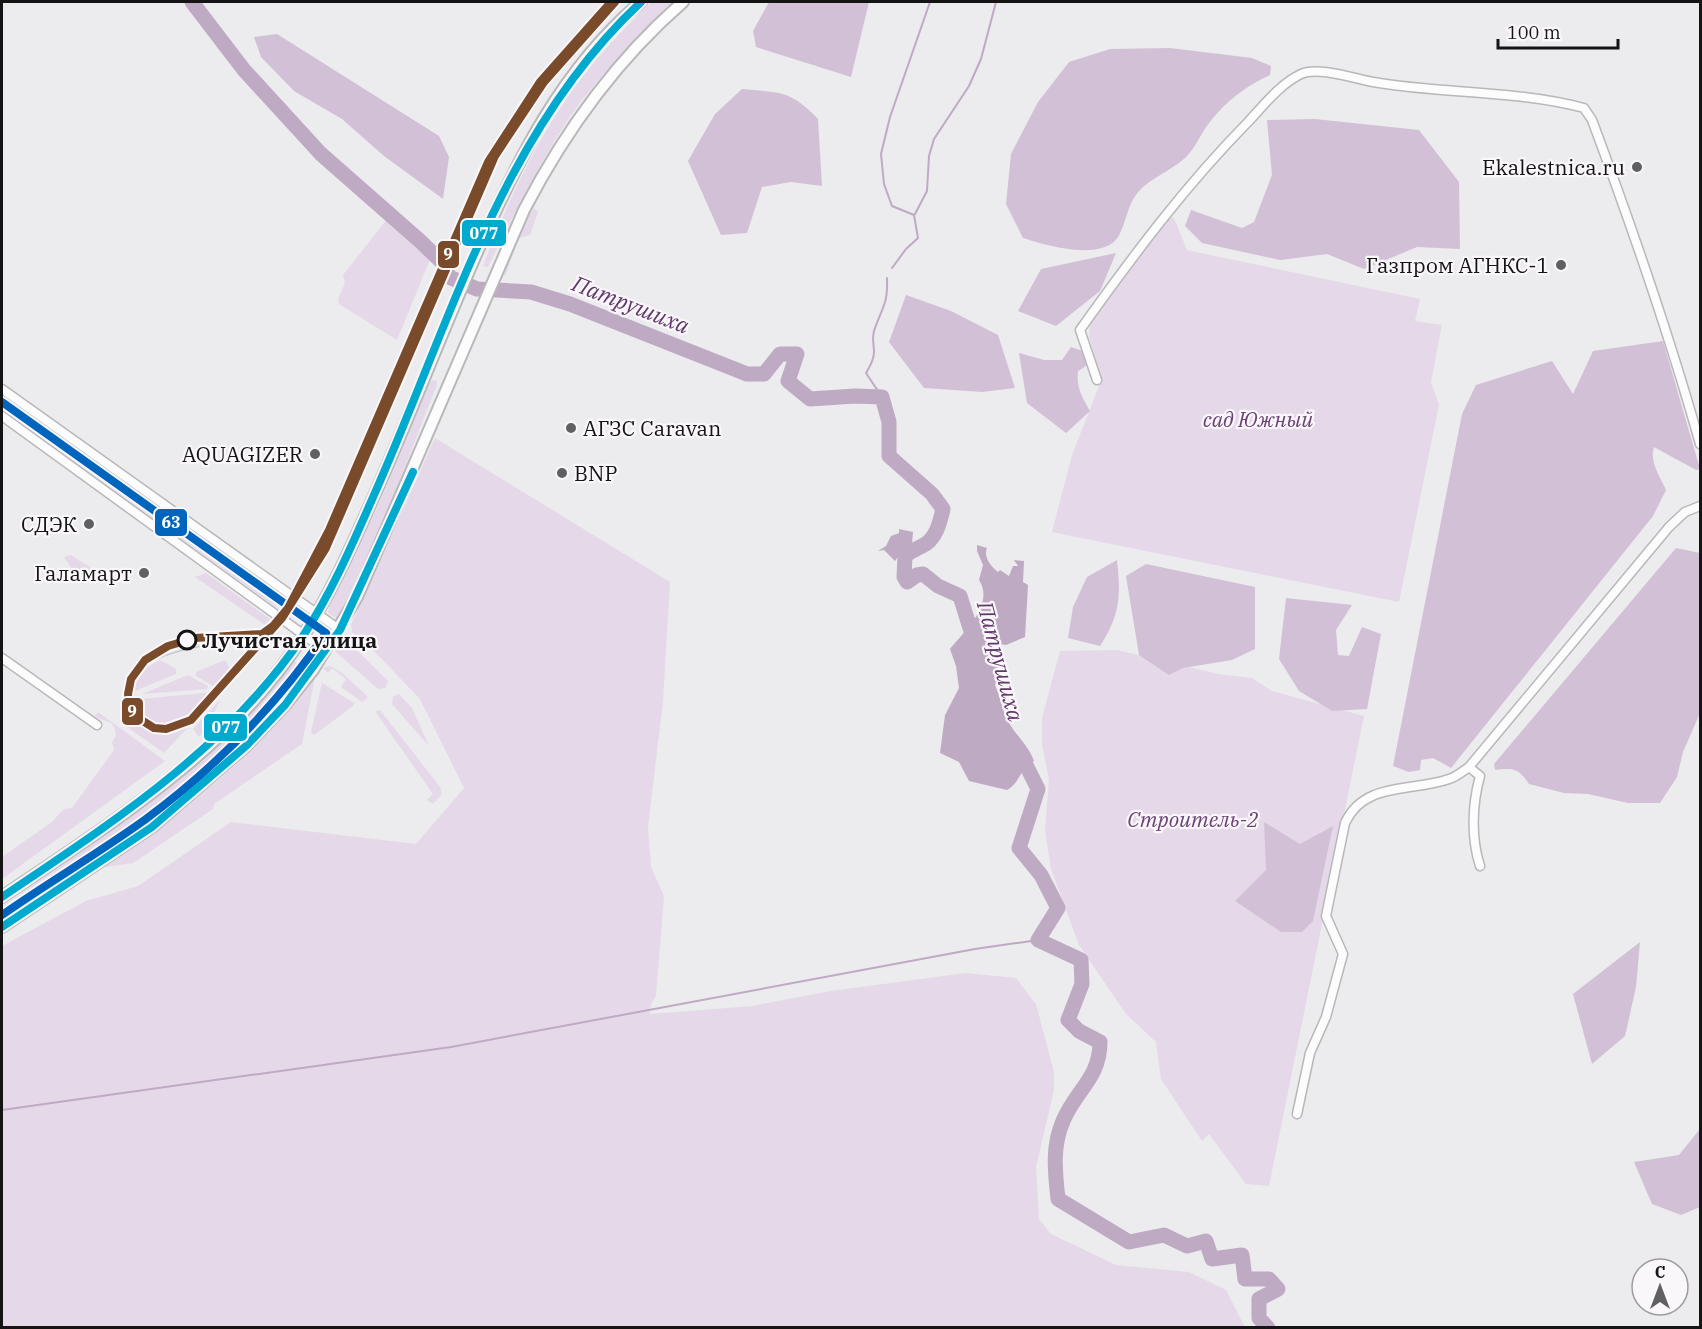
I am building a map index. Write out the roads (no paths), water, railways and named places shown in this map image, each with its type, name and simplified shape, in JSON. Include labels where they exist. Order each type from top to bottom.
[{"type":"main road","points":[[2,897],[145,798],[208,747],[257,696],[303,636],[316,615],[386,468],[455,301],[505,188],[559,94],[597,44],[641,2]]},
{"type":"main road","points":[[2,927],[152,827],[203,784],[285,705],[326,651],[340,630],[387,530],[524,210],[551,160],[591,99],[641,41],[683,2]]},
{"type":"street","points":[[1097,380],[1080,330],[1162,218],[1276,92],[1304,72],[1321,72],[1375,82],[1532,99],[1584,108],[1592,120],[1642,255],[1701,444]]},
{"type":"street","points":[[2,389],[340,630]]},
{"type":"street","points":[[2,416],[326,651]]},
{"type":"street","points":[[1297,1114],[1310,1053],[1326,1017],[1343,954],[1326,916],[1345,823],[1350,811],[1360,801],[1377,792],[1451,779],[1469,767],[1669,527],[1685,512],[1701,506]]},
{"type":"street","points":[[2,658],[97,725]]},
{"type":"street","points":[[1469,767],[1480,776],[1474,799],[1475,852],[1480,866]]},
{"type":"water","points":[[899,529],[913,532],[911,555],[917,551],[913,559],[904,563],[906,567],[903,567],[902,559],[898,557],[895,561],[884,550],[878,551],[886,546],[891,536],[899,533]]},
{"type":"water","points":[[977,545],[987,548],[987,558],[995,570],[998,572],[1000,570],[1009,576],[1013,566],[1018,566],[1014,560],[1024,561],[1023,582],[1028,585],[1025,637],[1006,645],[989,642],[992,649],[1004,656],[1006,665],[995,685],[1004,712],[1034,761],[1007,790],[969,781],[959,762],[940,753],[945,715],[959,688],[956,666],[950,649],[976,617],[983,599],[983,589],[979,580],[983,565]]},
{"type":"waterway","name":"Патрушиха","points":[[192,2],[244,70],[321,154],[445,265],[449,277],[477,289],[531,292],[570,304],[747,374],[764,374],[780,354],[797,354],[788,381],[810,399],[882,397],[889,422],[889,456],[932,494],[943,509],[937,530],[931,540],[905,556],[904,577],[907,582],[923,574],[938,586],[960,596],[975,644]]},
{"type":"waterway","points":[[892,268],[906,249],[918,238],[914,215],[892,206],[884,184],[881,154],[890,117],[930,2]]},
{"type":"waterway","points":[[915,214],[927,191],[929,156],[934,139],[969,86],[981,59],[996,2]]},
{"type":"waterway","points":[[882,397],[866,373],[873,358],[873,334],[886,299],[887,278]]},
{"type":"waterway","name":"Патрушиха","points":[[1008,754],[1026,765],[1038,789],[1019,848],[1041,875],[1058,908],[1038,940],[1081,960],[1082,984],[1068,1020],[1079,1031],[1100,1042],[1099,1054],[1092,1075],[1068,1110],[1057,1140],[1055,1159],[1058,1199],[1129,1242],[1164,1235],[1187,1246],[1206,1241],[1212,1259],[1242,1255],[1245,1279],[1269,1279],[1278,1289],[1259,1299],[1259,1318],[1268,1328]]},
{"type":"waterway","points":[[2,1110],[451,1047],[975,949],[1038,940]]},
{"type":"tram line","points":[[132,676],[142,667],[169,654],[248,637]]},
{"type":"place","name":"Ekalestnica.ru","points":[[1637,167]]},
{"type":"place","name":"Газпром АГНКС-1","points":[[1561,265]]},
{"type":"place","name":"АГЗС Caravan","points":[[571,428]]},
{"type":"place","name":"AQUAGIZER","points":[[315,454]]},
{"type":"place","name":"BNP","points":[[562,473]]},
{"type":"place","name":"СДЭК","points":[[89,524]]},
{"type":"place","name":"Галамарт","points":[[144,573]]},
{"type":"place","name":"Лучистая улица","points":[[187,640]]},
{"type":"park label","name":"сад Южный","points":[[1258,419]]},
{"type":"park label","name":"Строитель-2","points":[[1193,819]]}]
